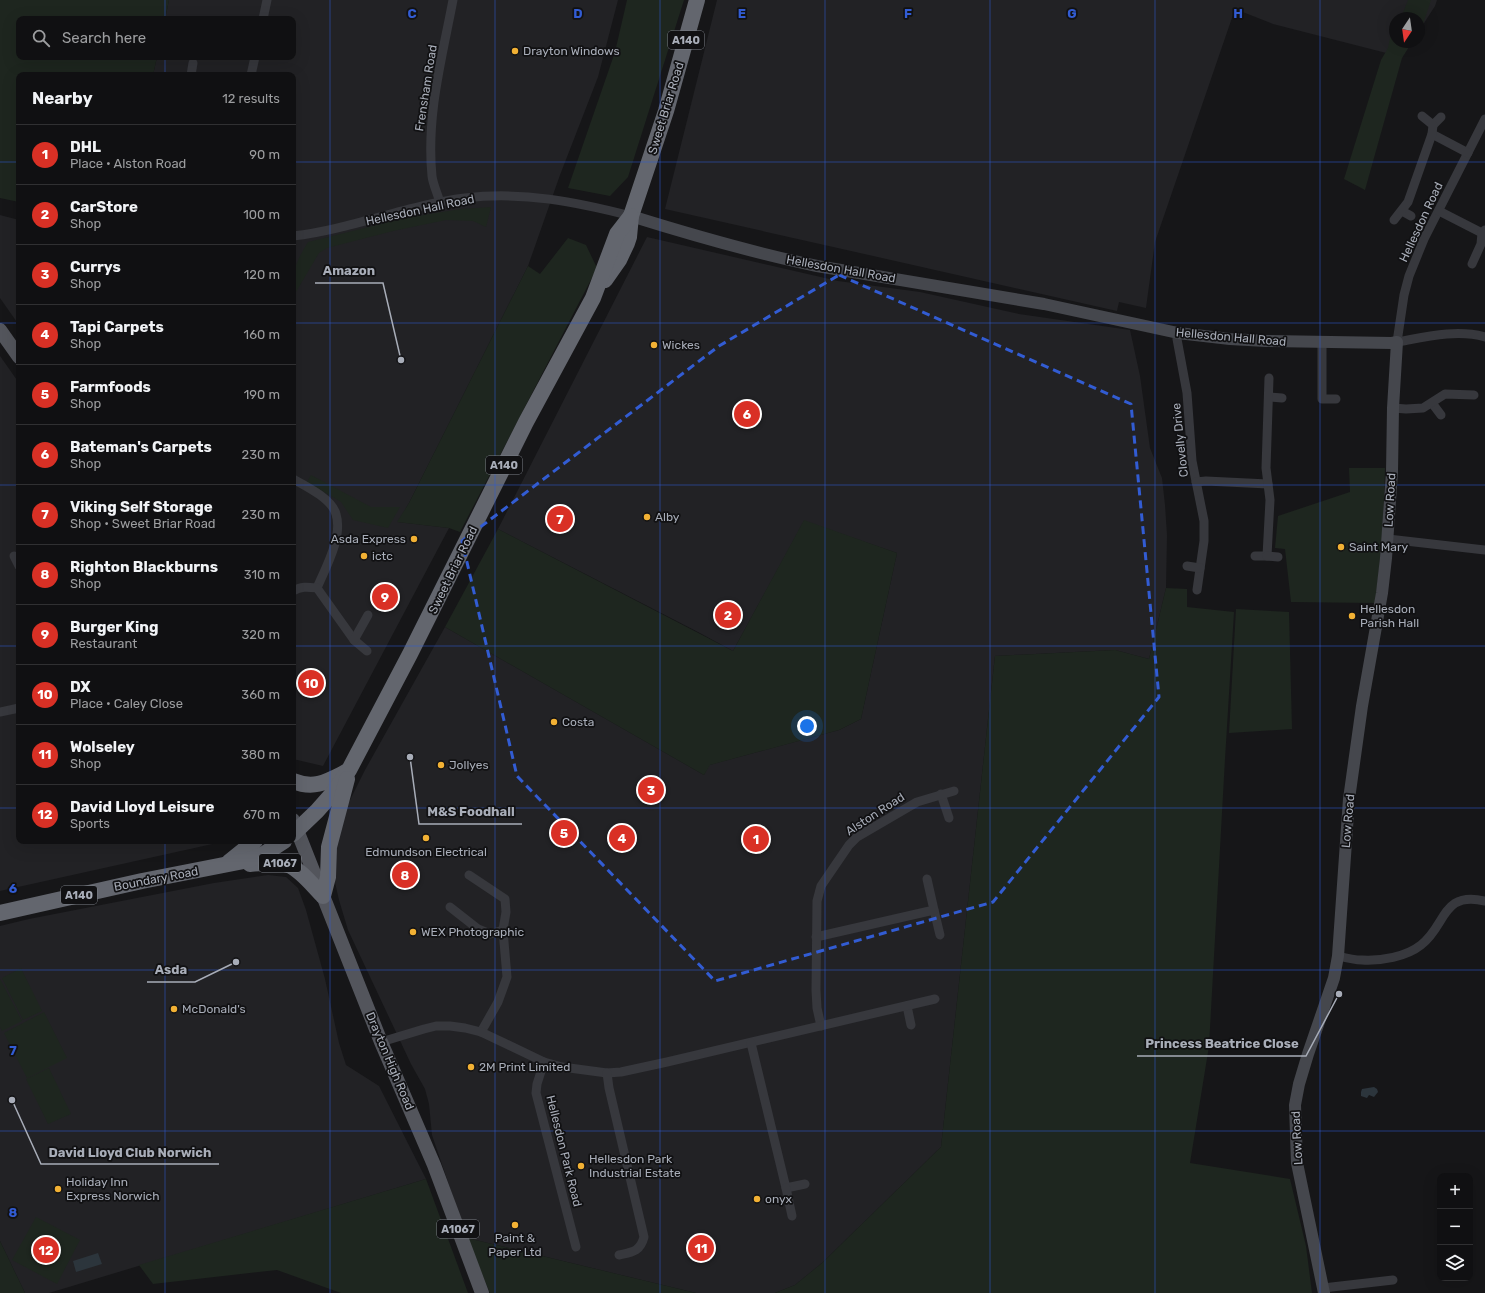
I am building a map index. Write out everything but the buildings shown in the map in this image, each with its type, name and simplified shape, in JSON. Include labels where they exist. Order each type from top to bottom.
[{"type":"highway","name":"Sweet Briar Road","points":[[296,827],[317,811],[332,794],[349,770],[410,654],[526,422],[592,298],[619,260],[629,237],[631,216],[666,111],[697,0]]},
{"type":"highway","points":[[296,782],[306,785],[315,785],[349,770]]},
{"type":"highway","name":"A140","points":[[323,896],[328,878],[329,847],[349,770]]},
{"type":"highway","name":"A140","points":[[225,865],[251,844]]},
{"type":"highway","name":"Boundary Road","points":[[0,913],[142,881],[249,860],[264,854],[279,844]]},
{"type":"highway","name":"A1067","points":[[225,865],[270,863],[288,865],[296,869],[323,896]]},
{"type":"main road","points":[[0,330],[16,353]]},
{"type":"main road","name":"Drayton High Road","points":[[296,833],[381,1042],[434,1165],[482,1293]]},
{"type":"street","points":[[264,16],[267,0]]},
{"type":"street","name":"Frensham Road","points":[[440,203],[432,178],[430,131],[439,70],[453,0]]},
{"type":"street","points":[[252,72],[254,60]]},
{"type":"street","points":[[192,72],[193,63]]},
{"type":"street","points":[[1422,116],[1433,129],[1468,153]]},
{"type":"street","points":[[1394,220],[1408,202],[1433,129],[1441,117]]},
{"type":"street","name":"Hellesdon Road","points":[[1397,342],[1404,295],[1409,276],[1422,245],[1485,118]]},
{"type":"street","name":"Hellesdon Hall Road","points":[[296,235],[328,230],[440,203],[482,196],[524,196],[570,202],[631,216],[689,234],[782,259],[1044,304],[1178,333],[1230,339],[1322,343],[1397,342]]},
{"type":"street","points":[[1402,211],[1411,216]]},
{"type":"street","points":[[1439,211],[1484,231],[1481,244],[1472,264]]},
{"type":"street","name":"Clovelly Drive","points":[[1178,333],[1177,339],[1187,393],[1192,460],[1204,521],[1204,541],[1197,590]]},
{"type":"street","points":[[1397,342],[1422,337],[1465,334],[1485,337]]},
{"type":"street","name":"Low Road","points":[[1323,1290],[1297,1163],[1294,1105],[1299,1084],[1334,978],[1338,956],[1349,799],[1362,706],[1382,594],[1388,539],[1397,342]]},
{"type":"street","points":[[1322,343],[1322,399],[1336,399]]},
{"type":"street","points":[[1267,556],[1270,500],[1266,468],[1269,378]]},
{"type":"street","points":[[1393,408],[1423,408],[1432,403],[1438,397],[1445,394],[1474,395]]},
{"type":"street","points":[[1269,397],[1282,398]]},
{"type":"street","points":[[1432,403],[1441,415]]},
{"type":"street","points":[[296,481],[318,494],[336,513],[336,538],[317,588]]},
{"type":"street","points":[[1196,482],[1206,481],[1268,484]]},
{"type":"street","points":[[1388,539],[1485,550]]},
{"type":"street","points":[[14,556],[16,560]]},
{"type":"street","points":[[1255,556],[1278,557]]},
{"type":"street","points":[[1187,566],[1200,568]]},
{"type":"street","points":[[296,590],[307,586],[317,588],[354,640],[367,651]]},
{"type":"street","points":[[354,640],[368,615]]},
{"type":"street","points":[[0,712],[16,709]]},
{"type":"street","name":"Alston Road","points":[[821,1026],[817,1008],[816,937],[817,901],[821,886],[849,845],[857,837],[917,802],[954,791]]},
{"type":"street","points":[[941,794],[949,818]]},
{"type":"street","points":[[468,875],[505,898],[506,912],[503,930],[507,977],[498,1002],[481,1032]]},
{"type":"street","points":[[927,880],[940,935]]},
{"type":"street","points":[[1338,956],[1362,960],[1384,959],[1406,954],[1420,946],[1431,936],[1446,910],[1456,902],[1466,899],[1485,901]]},
{"type":"street","points":[[450,907],[478,929],[490,934],[503,930]]},
{"type":"street","points":[[816,937],[934,910]]},
{"type":"street","points":[[381,1042],[436,1026],[465,1028],[481,1032],[544,1062],[562,1067],[606,1073],[629,1070],[751,1043],[935,999]]},
{"type":"street","points":[[907,1006],[911,1025]]},
{"type":"street","points":[[751,1043],[792,1216]]},
{"type":"street","name":"Hellesdon Park Road","points":[[544,1062],[537,1084],[536,1093],[576,1247]]},
{"type":"street","points":[[606,1073],[644,1237],[642,1245],[634,1252],[619,1255]]},
{"type":"street","points":[[786,1188],[805,1184]]},
{"type":"street","points":[[1323,1290],[1393,1280]]},
{"type":"highlighted area","points":[[839,275],[1131,404],[1159,697],[993,902],[715,981],[517,776],[462,541],[719,346]]},
{"type":"shaded area","points":[[0,0],[169,0],[166,16],[16,16],[16,60],[156,60],[154,72],[16,72],[16,201],[0,198]]},
{"type":"shaded area","points":[[169,0],[618,0],[598,77],[560,175],[528,266],[409,503],[398,522],[449,528],[323,766],[296,760],[296,72],[154,72],[156,60],[296,60],[296,16],[166,16]]},
{"type":"shaded area","points":[[627,0],[684,0],[628,177],[610,196],[568,188],[615,52]]},
{"type":"shaded area","points":[[717,0],[1437,0],[1425,22],[1425,12],[1389,12],[1389,48],[1408,48],[1402,57],[1273,24],[1235,9],[1155,242],[1146,308],[1119,302],[1117,311],[665,209]]},
{"type":"shaded area","points":[[1408,0],[1431,0],[1425,18],[1425,12],[1403,12]]},
{"type":"shaded area","points":[[1389,43],[1389,48],[1408,48],[1402,58],[1365,190],[1344,179],[1381,60],[1388,48]]},
{"type":"shaded area","points":[[491,207],[486,227],[473,221],[446,220],[393,231],[327,248],[319,253],[296,292],[296,265],[308,242],[405,218],[461,209]]},
{"type":"shaded area","points":[[0,215],[16,219],[16,321],[0,298]]},
{"type":"shaded area","points":[[647,237],[838,281],[920,292],[1019,314],[1130,330],[1140,376],[1150,448],[1162,478],[1167,535],[1166,588],[1149,659],[1115,650],[995,656],[941,1147],[822,1263],[795,1285],[775,1293],[696,1293],[467,1238],[432,1135],[429,1104],[425,1089],[411,1064],[348,930],[334,878],[333,855],[345,810],[365,770],[445,627],[704,775],[709,765],[839,730],[861,719],[897,553],[804,521],[733,651],[498,529]]},
{"type":"shaded area","points":[[568,238],[586,245],[597,268],[460,532],[449,528],[397,522],[409,503],[528,266],[540,274]]},
{"type":"shaded area","points":[[0,356],[16,379],[16,844],[212,844],[0,891]]},
{"type":"shaded area","points":[[1349,468],[1385,468],[1382,536],[1375,603],[1291,602],[1285,549],[1275,548],[1278,516],[1350,492]]},
{"type":"shaded area","points":[[311,475],[371,507],[400,507],[388,528],[353,520],[341,502],[307,482]]},
{"type":"shaded area","points":[[804,520],[897,553],[861,719],[839,730],[710,765],[704,775],[445,627],[498,529],[733,651]]},
{"type":"shaded area","points":[[1166,588],[1187,589],[1187,607],[1234,612],[1209,1046],[1190,1163],[1290,1179],[1306,1246],[1312,1293],[775,1293],[795,1285],[822,1263],[941,1147],[995,656],[1115,650],[1149,659]]},
{"type":"shaded area","points":[[1236,609],[1289,612],[1292,729],[1229,733]]},
{"type":"shaded area","points":[[268,875],[286,877],[298,888],[306,910],[325,979],[339,1043],[346,1065],[379,1086],[426,1179],[49,1293],[25,1293],[0,1241],[0,926],[214,883]]},
{"type":"shaded area","points":[[21,968],[42,1011],[23,1020],[2,978]]},
{"type":"shaded area","points":[[0,979],[22,1021],[2,1031],[0,1027]]},
{"type":"shaded area","points":[[44,1012],[67,1058],[27,1078],[4,1033]]},
{"type":"shaded area","points":[[49,1068],[71,1114],[48,1124],[26,1079]]},
{"type":"shaded area","points":[[1374,1087],[1378,1092],[1374,1097],[1369,1095],[1367,1098],[1361,1096],[1362,1089]]},
{"type":"shaded area","points":[[426,1179],[468,1293],[341,1293],[277,1270],[153,1284],[139,1265]]},
{"type":"shaded area","points":[[36,1217],[80,1240],[57,1284],[12,1260]]},
{"type":"shaded area","points":[[467,1238],[696,1293],[490,1293]]},
{"type":"shaded area","points":[[0,1241],[25,1293],[0,1293]]},
{"type":"shaded area","points":[[98,1253],[102,1264],[76,1272],[73,1261]]},
{"type":"place","name":"Drayton Windows","points":[[515,51]]},
{"type":"place","name":"Wickes","points":[[654,345]]},
{"type":"place","name":"Amazon","points":[[401,360]]},
{"type":"place","name":"Bateman's Carpets","points":[[747,414]]},
{"type":"place","name":"Alby","points":[[647,517]]},
{"type":"place","name":"Viking Self Storage","points":[[560,519]]},
{"type":"place","name":"Asda Express","points":[[414,539]]},
{"type":"place","name":"Saint Mary","points":[[1341,547]]},
{"type":"place","name":"ictc","points":[[364,556]]},
{"type":"place","name":"Burger King","points":[[385,597]]},
{"type":"place","name":"CarStore","points":[[728,615]]},
{"type":"place","name":"Hellesdon Parish Hall","points":[[1352,616]]},
{"type":"place","name":"DX","points":[[311,683]]},
{"type":"place","name":"Costa","points":[[554,722]]},
{"type":"place","name":"M&S Foodhall","points":[[410,757]]},
{"type":"place","name":"Jollyes","points":[[441,765]]},
{"type":"place","name":"Currys","points":[[651,790]]},
{"type":"place","name":"Farmfoods","points":[[564,833]]},
{"type":"place","name":"Edmundson Electrical","points":[[426,838]]},
{"type":"place","name":"Tapi Carpets","points":[[622,838]]},
{"type":"place","name":"DHL","points":[[756,839]]},
{"type":"place","name":"Righton Blackburns","points":[[405,875]]},
{"type":"place","name":"WEX Photographic","points":[[413,932]]},
{"type":"place","name":"Asda","points":[[236,962]]},
{"type":"place","name":"Princess Beatrice Close","points":[[1339,994]]},
{"type":"place","name":"McDonald's","points":[[174,1009]]},
{"type":"place","name":"2M Print Limited","points":[[471,1067]]},
{"type":"place","name":"David Lloyd Club Norwich","points":[[12,1100]]},
{"type":"place","name":"Hellesdon Park Industrial Estate","points":[[581,1166]]},
{"type":"place","name":"Holiday Inn Express Norwich","points":[[58,1189]]},
{"type":"place","name":"onyx","points":[[757,1199]]},
{"type":"place","name":"Paint & Paper Ltd","points":[[515,1225]]},
{"type":"place","name":"Wolseley","points":[[701,1248]]},
{"type":"place","name":"David Lloyd Leisure","points":[[46,1250]]}]
